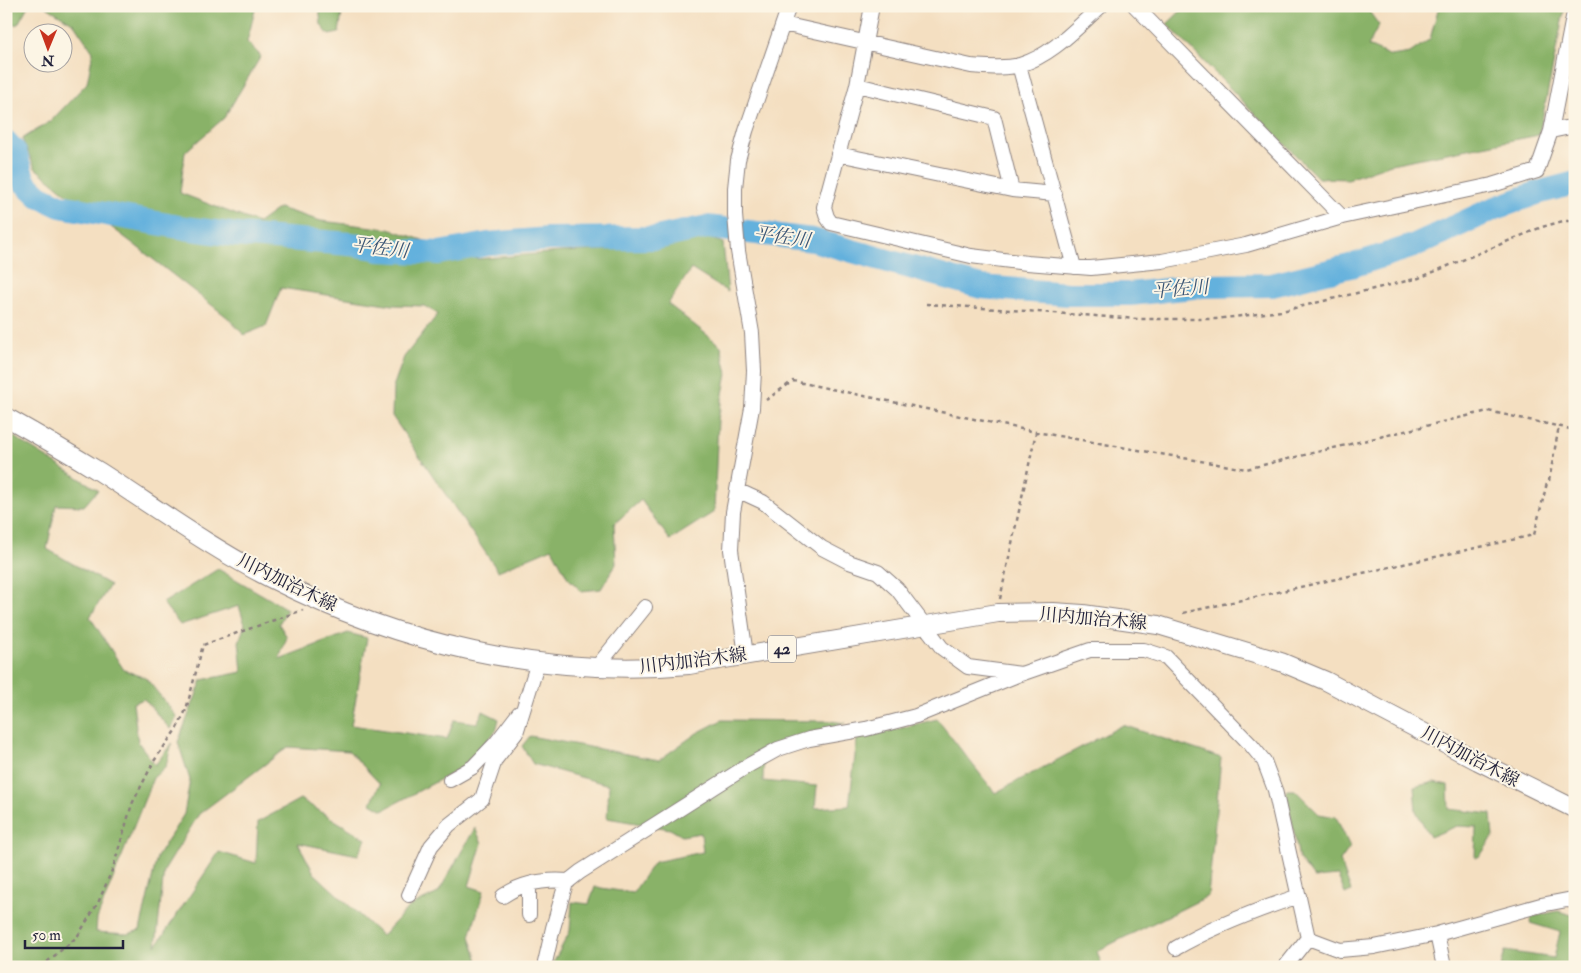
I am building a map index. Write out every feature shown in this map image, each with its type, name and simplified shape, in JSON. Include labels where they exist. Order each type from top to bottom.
[{"type":"main road","name":"川内加治木線","points":[[6,417],[101,473],[180,525],[269,578],[380,626],[438,643],[538,662],[596,668],[654,668],[689,665],[998,613],[1052,612],[1158,625],[1281,662],[1326,681],[1495,770],[1575,809]]},
{"type":"street","points":[[746,655],[732,550],[733,512],[752,408],[754,350],[738,251],[735,188],[738,160],[789,6]]},
{"type":"street","points":[[872,6],[857,85],[824,207],[831,223],[972,256],[1091,268],[1162,261],[1246,245],[1342,217],[1492,185],[1537,171],[1551,131],[1575,7]]},
{"type":"street","points":[[783,24],[971,66],[995,68],[1019,65],[1036,59],[1054,49],[1100,6]]},
{"type":"street","points":[[1135,6],[1342,217]]},
{"type":"street","points":[[1019,65],[1074,267]]},
{"type":"street","points":[[857,85],[994,118],[1012,190]]},
{"type":"street","points":[[1551,131],[1575,126]]},
{"type":"street","points":[[838,154],[1012,190],[1055,194]]},
{"type":"street","points":[[737,490],[763,502],[822,548],[849,562],[878,572],[897,588],[942,648],[968,667],[1021,674]]},
{"type":"street","points":[[596,668],[645,607]]},
{"type":"street","points":[[544,967],[555,919],[566,884],[569,881],[580,872],[750,765],[778,749],[809,739],[866,729],[916,716],[1021,674],[1090,650],[1144,650],[1166,658],[1251,744],[1264,760],[1275,790],[1308,938]]},
{"type":"street","points":[[409,894],[431,846],[449,824],[482,799],[495,760],[516,734],[538,662]]},
{"type":"street","points":[[450,780],[472,767],[496,743],[527,702]]},
{"type":"street","points":[[503,896],[510,891],[529,884],[552,880],[569,881]]},
{"type":"street","points":[[529,884],[529,914]]},
{"type":"street","points":[[1176,948],[1200,934],[1264,907],[1299,896]]},
{"type":"street","points":[[1308,938],[1340,950],[1374,947],[1437,934],[1541,905],[1567,900],[1575,901]]},
{"type":"street","points":[[1437,934],[1444,967]]},
{"type":"street","points":[[1285,967],[1308,938]]},
{"type":"path","points":[[926,304],[1138,319],[1216,319],[1282,311],[1419,278],[1542,227],[1563,221],[1575,221]]},
{"type":"path","points":[[752,408],[793,381],[1036,432],[1246,469],[1488,411],[1575,430]]},
{"type":"path","points":[[1183,613],[1534,536],[1549,481],[1559,426]]},
{"type":"path","points":[[998,613],[1001,590],[1036,432]]},
{"type":"path","points":[[41,967],[77,937],[98,903],[113,868],[132,804],[154,760],[177,728],[186,710],[203,645],[304,610],[317,600]]},
{"type":"green space","points":[[6,6],[28,6],[18,24],[6,27]]},
{"type":"green space","points":[[45,6],[256,6],[247,42],[261,56],[224,118],[185,152],[180,193],[258,223],[279,208],[321,221],[390,229],[478,259],[561,252],[668,247],[706,237],[723,243],[728,292],[691,269],[668,304],[721,346],[727,374],[718,419],[714,512],[670,540],[641,500],[614,524],[616,564],[601,589],[581,591],[568,578],[552,548],[498,571],[392,416],[393,387],[404,357],[438,314],[424,306],[393,305],[281,288],[266,326],[244,335],[227,317],[35,168],[22,139],[51,121],[87,83],[93,52],[71,22]]},
{"type":"green space","points":[[319,6],[343,6],[339,33],[329,35],[321,25]]},
{"type":"green space","points":[[1186,6],[1365,6],[1379,25],[1368,46],[1391,56],[1410,53],[1430,39],[1439,6],[1565,6],[1539,135],[1391,164],[1348,179],[1318,178],[1167,24]]},
{"type":"green space","points":[[6,432],[98,490],[84,506],[56,505],[47,549],[110,585],[90,617],[124,670],[146,678],[177,717],[170,729],[144,699],[133,703],[138,742],[155,765],[172,743],[166,766],[153,778],[97,919],[96,932],[128,934],[140,930],[157,857],[184,814],[190,780],[178,742],[202,680],[242,672],[239,641],[245,625],[239,606],[180,625],[163,603],[218,569],[287,609],[279,624],[287,637],[279,659],[348,633],[367,638],[351,725],[447,739],[454,720],[477,723],[483,711],[499,719],[496,731],[460,769],[383,810],[371,803],[380,784],[349,751],[288,747],[199,814],[164,871],[156,946],[219,852],[256,863],[258,822],[300,799],[366,839],[358,855],[298,843],[314,873],[382,936],[409,907],[438,893],[475,828],[482,843],[469,886],[484,891],[470,936],[480,967],[6,967]]},
{"type":"green space","points":[[937,719],[995,793],[1123,725],[1221,758],[1208,896],[1097,951],[1102,967],[551,967],[570,931],[572,902],[589,904],[595,887],[633,893],[654,862],[703,852],[701,833],[682,836],[670,829],[607,818],[609,785],[533,764],[522,746],[530,736],[659,760],[697,733],[722,720],[829,721],[846,723],[764,749],[763,781],[817,786],[815,808],[849,806],[857,739]]},
{"type":"green space","points":[[1434,782],[1448,785],[1449,809],[1491,814],[1493,837],[1480,856],[1475,858],[1476,827],[1457,826],[1430,837],[1416,811],[1414,787]]},
{"type":"green space","points":[[1286,790],[1295,790],[1319,814],[1336,817],[1350,847],[1340,861],[1351,891],[1345,894],[1338,876],[1314,878],[1299,859]]},
{"type":"green space","points":[[1558,911],[1575,916],[1575,967],[1501,967],[1505,951],[1554,958],[1560,932],[1530,923],[1531,917]]},
{"type":"waterway","name":"平佐川","points":[[6,142],[15,152],[24,182],[39,196],[60,206],[185,228],[236,235],[350,244],[379,250],[439,253],[488,244],[548,239],[656,238],[707,227],[813,240],[981,287],[1068,294],[1130,294],[1202,286],[1272,285],[1354,265],[1413,246],[1493,209],[1537,193],[1575,183]]}]
